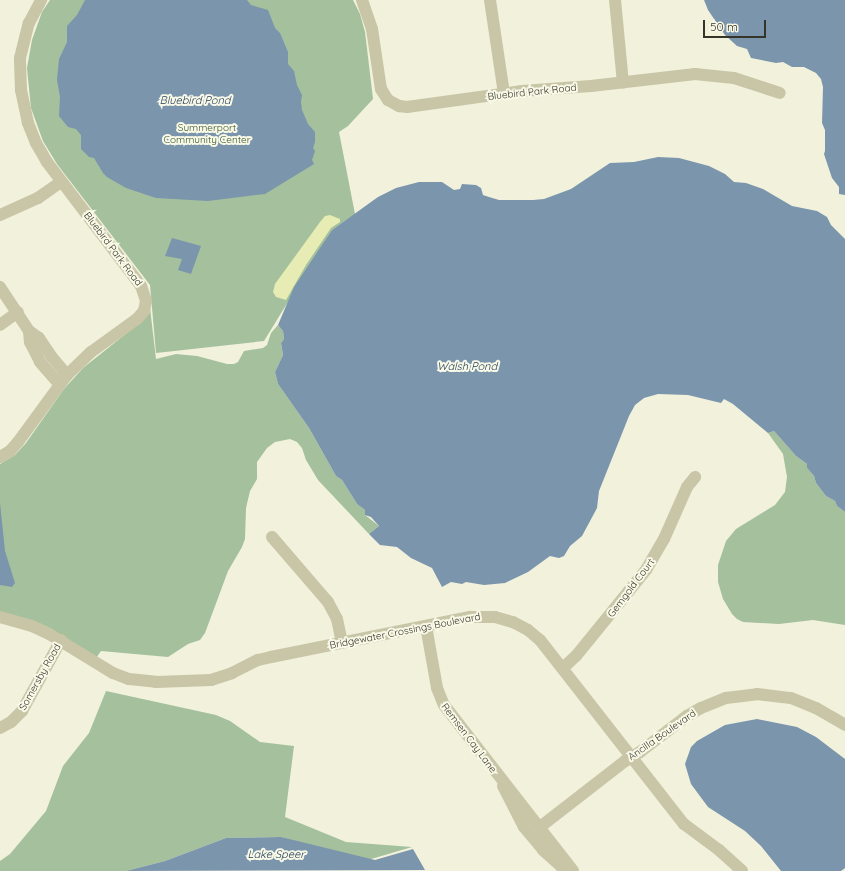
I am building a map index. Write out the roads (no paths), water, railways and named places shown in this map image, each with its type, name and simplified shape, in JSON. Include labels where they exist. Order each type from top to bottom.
[{"type":"street","name":"Bluebird Park Road","points":[[0,457],[10,451],[18,442],[63,380],[91,352],[137,320],[144,311],[146,301],[141,286],[61,182],[36,144],[27,118],[21,90],[20,69],[22,45],[29,23],[41,0]]},
{"type":"street","name":"Bluebird Park Road","points":[[362,0],[372,29],[381,89],[390,102],[399,106],[407,107],[504,94],[706,74],[743,80],[780,93]]},
{"type":"street","points":[[490,0],[504,94]]},
{"type":"street","points":[[615,0],[623,83]]},
{"type":"street","points":[[0,215],[38,198],[61,182]]},
{"type":"street","points":[[0,287],[30,331],[39,338],[51,356],[63,380]]},
{"type":"street","points":[[0,325],[18,312]]},
{"type":"street","name":"Gemgold Court","points":[[563,668],[576,656],[646,570],[664,539],[687,487],[695,477]]},
{"type":"street","points":[[272,537],[328,602],[337,619],[342,642]]},
{"type":"street","name":"Bridgewater Crossings Boulevard","points":[[0,617],[32,626],[61,640],[113,673],[134,680],[156,682],[211,680],[232,673],[264,658],[478,616],[509,620],[534,634],[563,668],[684,824],[720,850],[740,870]]},
{"type":"street","name":"Remsen Cay Lane","points":[[426,626],[441,701],[573,871]]},
{"type":"street","name":"Somersby Road","points":[[0,728],[11,722],[22,711],[61,640]]},
{"type":"street","name":"Ancilla Boulevard","points":[[540,827],[632,757],[701,708],[726,698],[740,695],[765,694],[791,698],[816,708],[845,725]]},
{"type":"street","name":"Remsen Cay Lane","points":[[500,778],[509,801],[524,826],[543,850],[566,871]]},
{"type":"water","name":"Bluebird Pond","points":[[85,0],[247,0],[251,5],[268,10],[275,28],[280,33],[288,52],[288,64],[294,71],[297,85],[302,95],[302,110],[308,124],[315,132],[315,142],[313,148],[315,151],[312,160],[314,164],[265,194],[208,201],[156,198],[126,188],[107,177],[94,158],[89,157],[81,149],[81,135],[76,129],[68,127],[59,116],[60,97],[57,80],[59,59],[67,42],[67,26],[77,15]]},
{"type":"water","points":[[704,0],[845,0],[845,195],[839,194],[839,187],[832,178],[824,154],[825,130],[822,123],[823,87],[821,79],[816,73],[804,67],[792,67],[783,62],[776,63],[751,58],[747,49],[737,46],[725,35],[708,10]]},
{"type":"water","name":"Walsh Pond","points":[[658,157],[679,158],[709,166],[725,174],[734,182],[746,183],[763,189],[792,206],[817,211],[827,217],[831,225],[845,239],[845,512],[837,506],[835,501],[826,496],[816,483],[814,476],[807,468],[807,464],[796,456],[774,431],[768,433],[733,404],[724,399],[721,403],[688,395],[658,394],[644,398],[635,405],[629,416],[599,491],[597,508],[582,536],[570,546],[564,556],[559,558],[550,556],[528,572],[505,583],[484,585],[466,582],[462,584],[451,582],[442,587],[432,568],[411,558],[397,547],[380,545],[369,534],[379,526],[371,517],[365,515],[365,510],[357,504],[342,480],[336,476],[309,428],[278,384],[275,372],[283,355],[281,343],[284,339],[283,331],[278,325],[294,287],[332,230],[378,197],[396,188],[419,182],[442,182],[454,190],[460,189],[462,184],[476,185],[481,188],[483,195],[499,200],[544,199],[571,189],[610,163],[634,162]]},
{"type":"water","points":[[172,238],[201,246],[191,274],[178,270],[182,259],[165,256]]},
{"type":"water","points":[[0,503],[5,551],[15,583],[12,587],[0,585]]},
{"type":"water","points":[[757,719],[797,727],[816,737],[845,759],[845,868],[841,871],[781,871],[761,846],[745,831],[708,807],[691,784],[685,764],[691,747],[697,741],[725,725]]},
{"type":"water","name":"Lake Speer","points":[[281,837],[375,860],[413,849],[425,870],[126,871],[165,861],[226,838]]},
{"type":"park label","name":"Summerport Community Center","points":[[207,132]]}]
